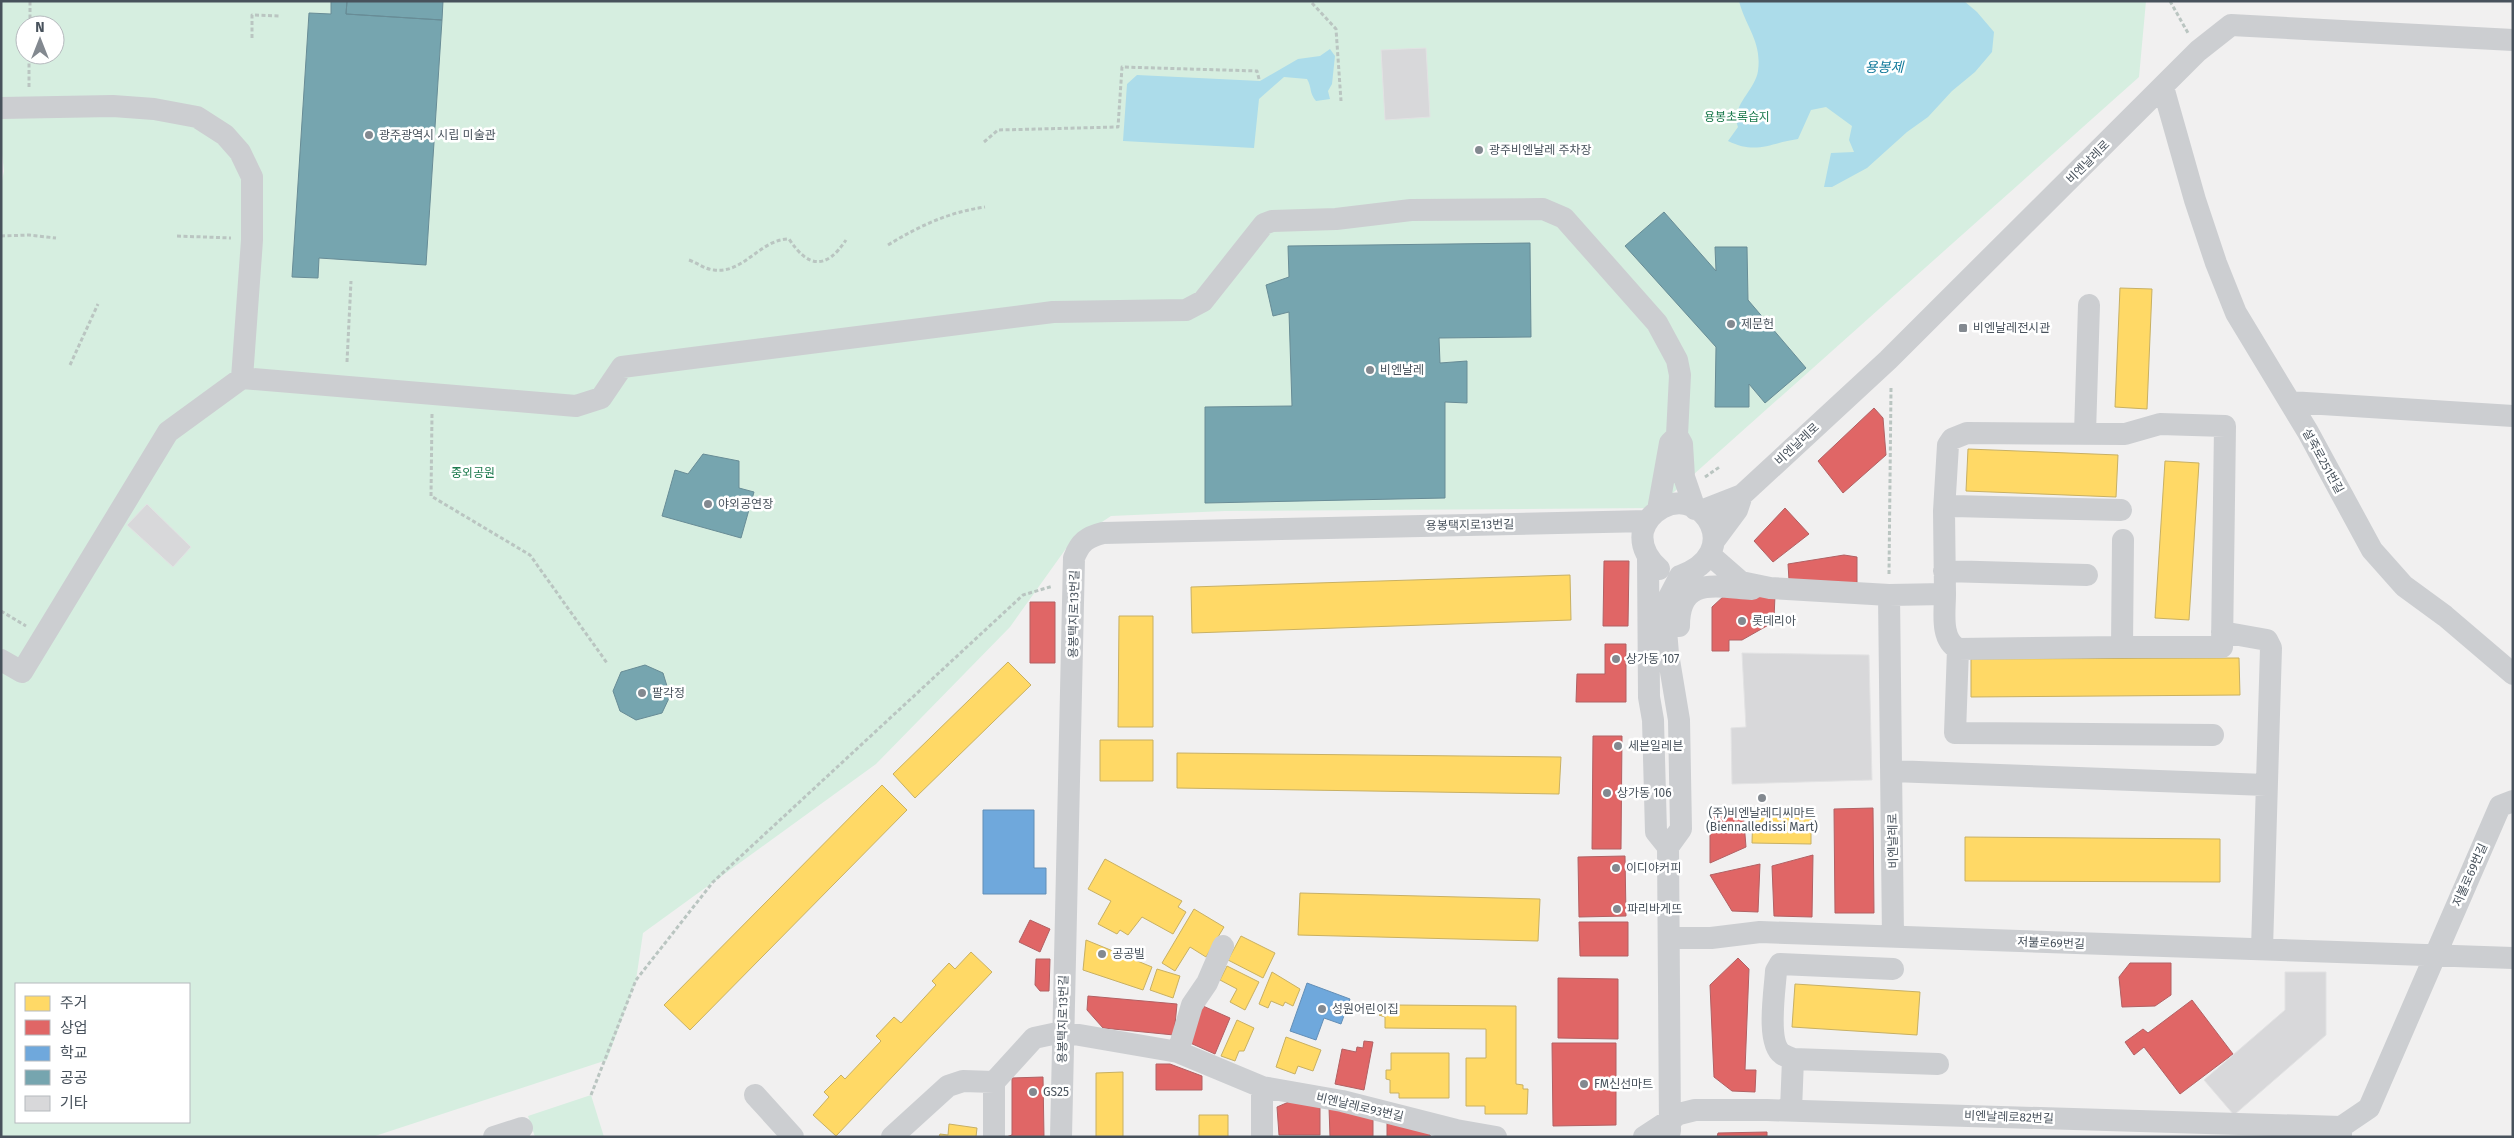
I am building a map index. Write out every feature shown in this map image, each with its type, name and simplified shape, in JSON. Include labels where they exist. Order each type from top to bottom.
[{"type":"street","name":"비엔날레로","points":[[1742,495],[1888,360],[2198,51],[2230,25],[2513,40]]},
{"type":"street","name":"설죽로251번길","points":[[2163,87],[2195,200],[2232,305],[2290,402],[2372,550],[2404,586],[2445,616],[2513,674]]},
{"type":"street","points":[[1,108],[113,106],[198,117],[225,135],[240,152],[252,177],[252,240],[242,378]]},
{"type":"street","points":[[1,660],[22,672],[168,432],[242,378],[576,406],[601,398],[622,367],[1053,312],[1186,310],[1203,301],[1264,224],[1272,221],[1336,219],[1411,210],[1543,209],[1564,218],[1657,323],[1668,340],[1677,360],[1680,375],[1677,435],[1682,444],[1686,483],[1698,510],[1709,520],[1712,548],[1741,582],[1770,588],[1889,595],[1944,594]]},
{"type":"street","points":[[2085,433],[2090,305]]},
{"type":"street","points":[[2290,402],[2513,416]]},
{"type":"street","points":[[2160,424],[2225,426],[2222,647],[2122,646],[1958,649],[1949,644],[1946,635],[1944,511],[1948,445],[1952,439],[1967,433],[2125,434],[2160,424]]},
{"type":"street","points":[[1674,839],[1656,832],[1654,720],[1649,687],[1648,558],[1643,542],[1653,515],[1670,443],[1677,435]]},
{"type":"street","points":[[1686,483],[1694,487],[1698,493],[1707,495],[1731,490],[1742,495]]},
{"type":"street","points":[[1653,515],[1678,504],[1698,510],[1742,495]]},
{"type":"street","points":[[1644,1137],[1670,1129],[1669,938],[1680,720],[1668,654],[1665,618],[1669,597],[1680,576],[1703,565],[1737,510],[1742,495]]},
{"type":"street","points":[[1944,511],[1953,506],[2121,510]]},
{"type":"street","name":"용봉택지로13번길","points":[[1062,1137],[1062,1032],[1071,774],[1074,558],[1080,544],[1092,536],[1103,533],[1653,515]]},
{"type":"street","points":[[2122,646],[2123,540]]},
{"type":"street","points":[[1648,558],[1659,569],[1719,587]]},
{"type":"street","points":[[1944,571],[2087,575]]},
{"type":"street","points":[[1674,839],[1689,817],[1691,700],[1679,661],[1680,612],[1683,602],[1698,587],[1762,590],[1770,588]]},
{"type":"street","name":"비엔날레로","points":[[1889,595],[1894,936]]},
{"type":"street","points":[[2222,632],[2266,640],[2271,648],[2262,949]]},
{"type":"street","points":[[1958,649],[1955,733],[2213,735]]},
{"type":"street","points":[[1669,720],[1674,839]]},
{"type":"street","points":[[1892,771],[2266,785]]},
{"type":"street","name":"저불로69번길","points":[[2433,956],[2500,806],[2513,802]]},
{"type":"street","name":"저불로69번길","points":[[1669,938],[1711,938],[1760,932],[2513,958]]},
{"type":"street","points":[[1178,1052],[1186,1018],[1192,1005],[1207,983],[1223,946]]},
{"type":"street","points":[[2341,1132],[2369,1108],[2433,956]]},
{"type":"street","points":[[1894,969],[1780,964],[1776,971],[1772,1028],[1776,1045],[1781,1054],[1793,1059],[1938,1064]]},
{"type":"street","points":[[994,1137],[994,1082],[1034,1038],[1062,1032]]},
{"type":"street","name":"비엔날레로93번길","points":[[1062,1032],[1178,1052],[1262,1087],[1342,1101],[1456,1134],[1496,1137]]},
{"type":"street","points":[[1791,1110],[1793,1059]]},
{"type":"street","points":[[892,1137],[948,1086],[962,1081],[994,1082]]},
{"type":"street","points":[[1262,1087],[1262,1137]]},
{"type":"street","points":[[755,1094],[793,1137]]},
{"type":"street","name":"비엔날레로82번길","points":[[1670,1129],[1679,1114],[1695,1110],[1791,1110],[1988,1127],[2341,1132]]},
{"type":"street","points":[[494,1137],[522,1128]]},
{"type":"path","points":[[30,1],[30,15]]},
{"type":"path","points":[[2170,1],[2198,51]]},
{"type":"path","points":[[1312,3],[1336,29],[1341,101]]},
{"type":"path","points":[[252,38],[252,15],[281,16]]},
{"type":"path","points":[[29,107],[30,65]]},
{"type":"path","points":[[984,142],[998,130],[1118,127],[1122,67],[1257,71],[1260,79]]},
{"type":"path","points":[[888,245],[916,228],[943,216],[985,207]]},
{"type":"path","points":[[1,236],[29,235],[56,238]]},
{"type":"path","points":[[177,236],[252,240]]},
{"type":"path","points":[[689,260],[709,269],[731,269],[756,252],[781,239],[789,239],[799,254],[811,262],[822,261],[838,253],[846,240]]},
{"type":"path","points":[[347,362],[351,281]]},
{"type":"path","points":[[70,365],[98,304]]},
{"type":"path","points":[[1888,360],[1891,384],[1889,595]]},
{"type":"path","points":[[432,394],[431,496],[530,554],[607,663]]},
{"type":"path","points":[[591,1095],[636,980],[713,882],[1023,595],[1060,584]]},
{"type":"path","points":[[1,611],[43,638]]},
{"type":"green space","name":"중외공원","points":[[1,1],[2146,1],[2139,77],[1656,508],[1225,511],[1111,516],[1070,543],[1010,627],[876,764],[643,933],[636,980],[607,1060],[372,1137],[1,1137],[1,186],[4,171],[1,145]]},
{"type":"green space","points":[[591,1095],[604,1137],[535,1137],[528,1116]]},
{"type":"water","name":"용봉제","points":[[1739,1],[1964,1],[1977,12],[1994,32],[1992,52],[1975,72],[1952,91],[1928,117],[1907,132],[1867,168],[1832,187],[1824,187],[1831,153],[1854,152],[1849,140],[1852,126],[1826,107],[1811,110],[1798,139],[1755,148],[1728,141],[1738,127],[1737,112],[1756,78],[1759,60],[1756,43]]},
{"type":"water","points":[[1330,49],[1335,56],[1332,84],[1328,91],[1330,99],[1316,101],[1307,79],[1284,77],[1259,99],[1254,148],[1123,141],[1127,84],[1137,75],[1260,81],[1298,59],[1320,56]]},
{"type":"building: 주거","points":[[2120,288],[2152,289],[2147,409],[2115,407]]},
{"type":"building: 주거","points":[[1968,449],[2118,455],[2116,497],[1966,491]]},
{"type":"building: 주거","points":[[2165,461],[2199,463],[2189,620],[2155,618]]},
{"type":"building: 주거","points":[[1570,575],[1571,620],[1192,633],[1191,587]]},
{"type":"building: 주거","points":[[1119,616],[1153,616],[1153,727],[1118,727]]},
{"type":"building: 주거","points":[[2239,658],[2240,695],[1971,697],[1971,659]]},
{"type":"building: 주거","points":[[1008,662],[1031,685],[915,798],[893,774]]},
{"type":"building: 주거","points":[[1100,740],[1153,740],[1153,781],[1100,781]]},
{"type":"building: 주거","points":[[1177,753],[1561,757],[1559,794],[1177,788]]},
{"type":"building: 주거","points":[[882,785],[907,810],[690,1030],[664,1005]]},
{"type":"building: 주거","points":[[1811,808],[1811,844],[1752,843],[1753,811]]},
{"type":"building: 주거","points":[[1965,837],[2220,839],[2220,882],[1965,881]]},
{"type":"building: 주거","points":[[1105,859],[1182,901],[1178,907],[1186,912],[1173,934],[1142,917],[1128,935],[1120,930],[1117,934],[1098,924],[1111,901],[1088,889]]},
{"type":"building: 주거","points":[[1300,893],[1540,899],[1538,941],[1298,935]]},
{"type":"building: 주거","points":[[1194,909],[1224,927],[1206,957],[1190,947],[1175,971],[1162,963]]},
{"type":"building: 주거","points":[[1241,936],[1275,953],[1263,978],[1228,960]]},
{"type":"building: 주거","name":"공공빌","points":[[1086,940],[1152,967],[1143,990],[1083,970]]},
{"type":"building: 주거","points":[[971,952],[992,972],[836,1136],[813,1115],[829,1097],[824,1092],[841,1075],[845,1079],[881,1041],[876,1036],[894,1017],[901,1023],[936,985],[932,981],[949,963],[955,969]]},
{"type":"building: 주거","points":[[1227,966],[1259,982],[1245,1010],[1230,1002],[1237,989],[1220,980]]},
{"type":"building: 주거","points":[[1157,969],[1180,976],[1173,998],[1150,990]]},
{"type":"building: 주거","points":[[1272,972],[1300,989],[1293,1006],[1285,1002],[1283,1006],[1271,1001],[1268,1008],[1259,1004]]},
{"type":"building: 주거","points":[[1795,984],[1920,992],[1917,1035],[1792,1027]]},
{"type":"building: 주거","points":[[1395,1005],[1516,1006],[1516,1084],[1523,1085],[1523,1089],[1528,1089],[1527,1114],[1485,1114],[1485,1106],[1466,1106],[1466,1058],[1486,1058],[1486,1029],[1385,1028],[1385,1017],[1379,1015],[1395,1009]]},
{"type":"building: 주거","points":[[1237,1020],[1254,1028],[1244,1051],[1239,1051],[1235,1061],[1221,1056]]},
{"type":"building: 주거","points":[[1286,1037],[1321,1050],[1313,1071],[1298,1066],[1295,1074],[1276,1067]]},
{"type":"building: 주거","points":[[1391,1053],[1449,1053],[1449,1098],[1399,1098],[1399,1093],[1390,1093],[1390,1080],[1386,1079],[1386,1070],[1391,1070]]},
{"type":"building: 주거","points":[[1123,1072],[1123,1137],[1096,1137],[1096,1073]]},
{"type":"building: 주거","points":[[1199,1115],[1228,1115],[1228,1137],[1199,1137]]},
{"type":"building: 주거","points":[[949,1124],[977,1128],[976,1137],[939,1137],[940,1134],[948,1135]]},
{"type":"building: 상업","points":[[1874,408],[1883,418],[1886,455],[1843,493],[1818,461]]},
{"type":"building: 상업","points":[[1785,508],[1809,534],[1773,562],[1754,541]]},
{"type":"building: 상업","points":[[1844,555],[1857,557],[1857,583],[1789,580],[1788,564]]},
{"type":"building: 상업","points":[[1604,561],[1629,561],[1628,626],[1603,626]]},
{"type":"building: 상업","name":"롯데리아","points":[[1725,595],[1775,595],[1774,619],[1772,623],[1742,640],[1729,640],[1729,651],[1712,651],[1712,607]]},
{"type":"building: 상업","points":[[1030,602],[1055,602],[1055,663],[1030,663]]},
{"type":"building: 상업","name":"상가동 107","points":[[1605,644],[1626,644],[1626,702],[1576,702],[1577,674],[1605,674]]},
{"type":"building: 상업","name":"상가동 106","points":[[1593,736],[1622,736],[1621,849],[1592,849]]},
{"type":"building: 상업","points":[[1873,808],[1874,913],[1835,913],[1834,809]]},
{"type":"building: 상업","points":[[1743,810],[1746,847],[1710,863],[1710,811]]},
{"type":"building: 상업","points":[[1813,855],[1812,917],[1774,916],[1772,866]]},
{"type":"building: 상업","points":[[1625,856],[1626,916],[1579,917],[1578,857]]},
{"type":"building: 상업","points":[[1760,864],[1758,912],[1732,911],[1710,875]]},
{"type":"building: 상업","points":[[1030,920],[1050,929],[1040,952],[1019,942]]},
{"type":"building: 상업","points":[[1579,922],[1628,922],[1628,956],[1580,956]]},
{"type":"building: 상업","points":[[1738,958],[1749,969],[1745,1070],[1756,1070],[1755,1092],[1732,1091],[1714,1077],[1710,985]]},
{"type":"building: 상업","points":[[1036,959],[1050,959],[1049,991],[1040,991],[1035,985]]},
{"type":"building: 상업","points":[[2130,963],[2171,963],[2171,995],[2155,1006],[2122,1007],[2119,977]]},
{"type":"building: 상업","points":[[1558,978],[1618,979],[1618,1039],[1558,1038]]},
{"type":"building: 상업","points":[[1088,996],[1177,1004],[1174,1035],[1103,1028],[1087,1010]]},
{"type":"building: 상업","points":[[2192,1000],[2233,1054],[2180,1094],[2144,1047],[2134,1055],[2125,1042],[2143,1029],[2148,1033]]},
{"type":"building: 상업","points":[[1203,1006],[1230,1018],[1215,1054],[1188,1042]]},
{"type":"building: 상업","points":[[1364,1041],[1373,1042],[1364,1090],[1335,1084],[1342,1049],[1356,1052],[1357,1047],[1363,1048]]},
{"type":"building: 상업","name":"FM신선마트","points":[[1552,1043],[1616,1043],[1616,1125],[1553,1126]]},
{"type":"building: 상업","points":[[1156,1064],[1170,1064],[1202,1076],[1202,1090],[1156,1090]]},
{"type":"building: 상업","points":[[1043,1077],[1044,1137],[1006,1137],[1012,1135],[1012,1078]]},
{"type":"building: 상업","points":[[1291,1101],[1320,1106],[1320,1135],[1279,1135],[1277,1107]]},
{"type":"building: 상업","points":[[1329,1107],[1373,1117],[1373,1137],[1330,1137]]},
{"type":"building: 상업","points":[[1387,1119],[1427,1130],[1431,1137],[1387,1137]]},
{"type":"building: 상업","points":[[1767,1132],[1767,1137],[1717,1137],[1718,1133]]},
{"type":"building: 학교","points":[[983,810],[1034,810],[1034,868],[1046,868],[1046,894],[983,894]]},
{"type":"building: 학교","name":"성원어린이집","points":[[1307,983],[1350,999],[1341,1024],[1324,1018],[1316,1040],[1290,1031]]},
{"type":"building: 공공","name":"광주광역시 시립 미술관","points":[[331,1],[347,1],[346,14],[442,20],[426,265],[319,258],[318,278],[292,277],[309,13],[331,14]]},
{"type":"building: 공공","points":[[347,1],[443,1],[442,20],[346,14]]},
{"type":"building: 공공","name":"제문헌","points":[[1664,212],[1716,271],[1715,247],[1747,247],[1748,300],[1806,368],[1765,403],[1749,384],[1749,407],[1715,407],[1716,347],[1625,246]]},
{"type":"building: 공공","points":[[1530,243],[1531,337],[1439,338],[1440,363],[1467,361],[1467,403],[1445,402],[1445,498],[1205,503],[1205,407],[1292,406],[1289,312],[1273,316],[1266,285],[1289,277],[1288,246]]},
{"type":"building: 공공","name":"야외공연장","points":[[703,454],[739,461],[739,488],[754,492],[741,538],[662,516],[675,470],[688,474]]},
{"type":"building: 공공","name":"팔각정","points":[[645,665],[663,673],[670,696],[662,713],[636,720],[620,711],[613,691],[621,672]]},
{"type":"building: 기타","points":[[1426,48],[1430,117],[1385,120],[1381,50]]},
{"type":"building: 기타","points":[[147,504],[191,547],[173,567],[127,525]]},
{"type":"building: 기타","points":[[1742,653],[1869,655],[1872,780],[1732,784],[1731,728],[1746,727]]},
{"type":"building: 기타","points":[[2285,972],[2326,972],[2326,1035],[2234,1115],[2204,1080],[2285,1010]]},
{"type":"place","name":"광주광역시 시립 미술관","points":[[369,135]]},
{"type":"place","name":"광주비엔날레 주차장","points":[[1479,150]]},
{"type":"place","name":"제문헌","points":[[1731,324]]},
{"type":"place","name":"비엔날레전시관","points":[[1963,328]]},
{"type":"place","name":"비엔날레","points":[[1370,370]]},
{"type":"place","name":"야외공연장","points":[[708,504]]},
{"type":"place","name":"롯데리아","points":[[1742,621]]},
{"type":"place","name":"상가동 107","points":[[1616,659]]},
{"type":"place","name":"팔각정","points":[[642,693]]},
{"type":"place","name":"세븐일레븐","points":[[1618,746]]},
{"type":"place","name":"상가동 106","points":[[1607,793]]},
{"type":"place","name":"(주)비엔날레디씨마트 (Biennalledissi Mart)","points":[[1762,798]]},
{"type":"place","name":"이디야커피","points":[[1616,868]]},
{"type":"place","name":"파리바게뜨","points":[[1617,909]]},
{"type":"place","name":"공공빌","points":[[1102,954]]},
{"type":"place","name":"성원어린이집","points":[[1322,1009]]},
{"type":"place","name":"FM신선마트","points":[[1584,1084]]},
{"type":"place","name":"GS25","points":[[1033,1092]]},
{"type":"park label","name":"용봉초록습지","points":[[1737,117]]}]
